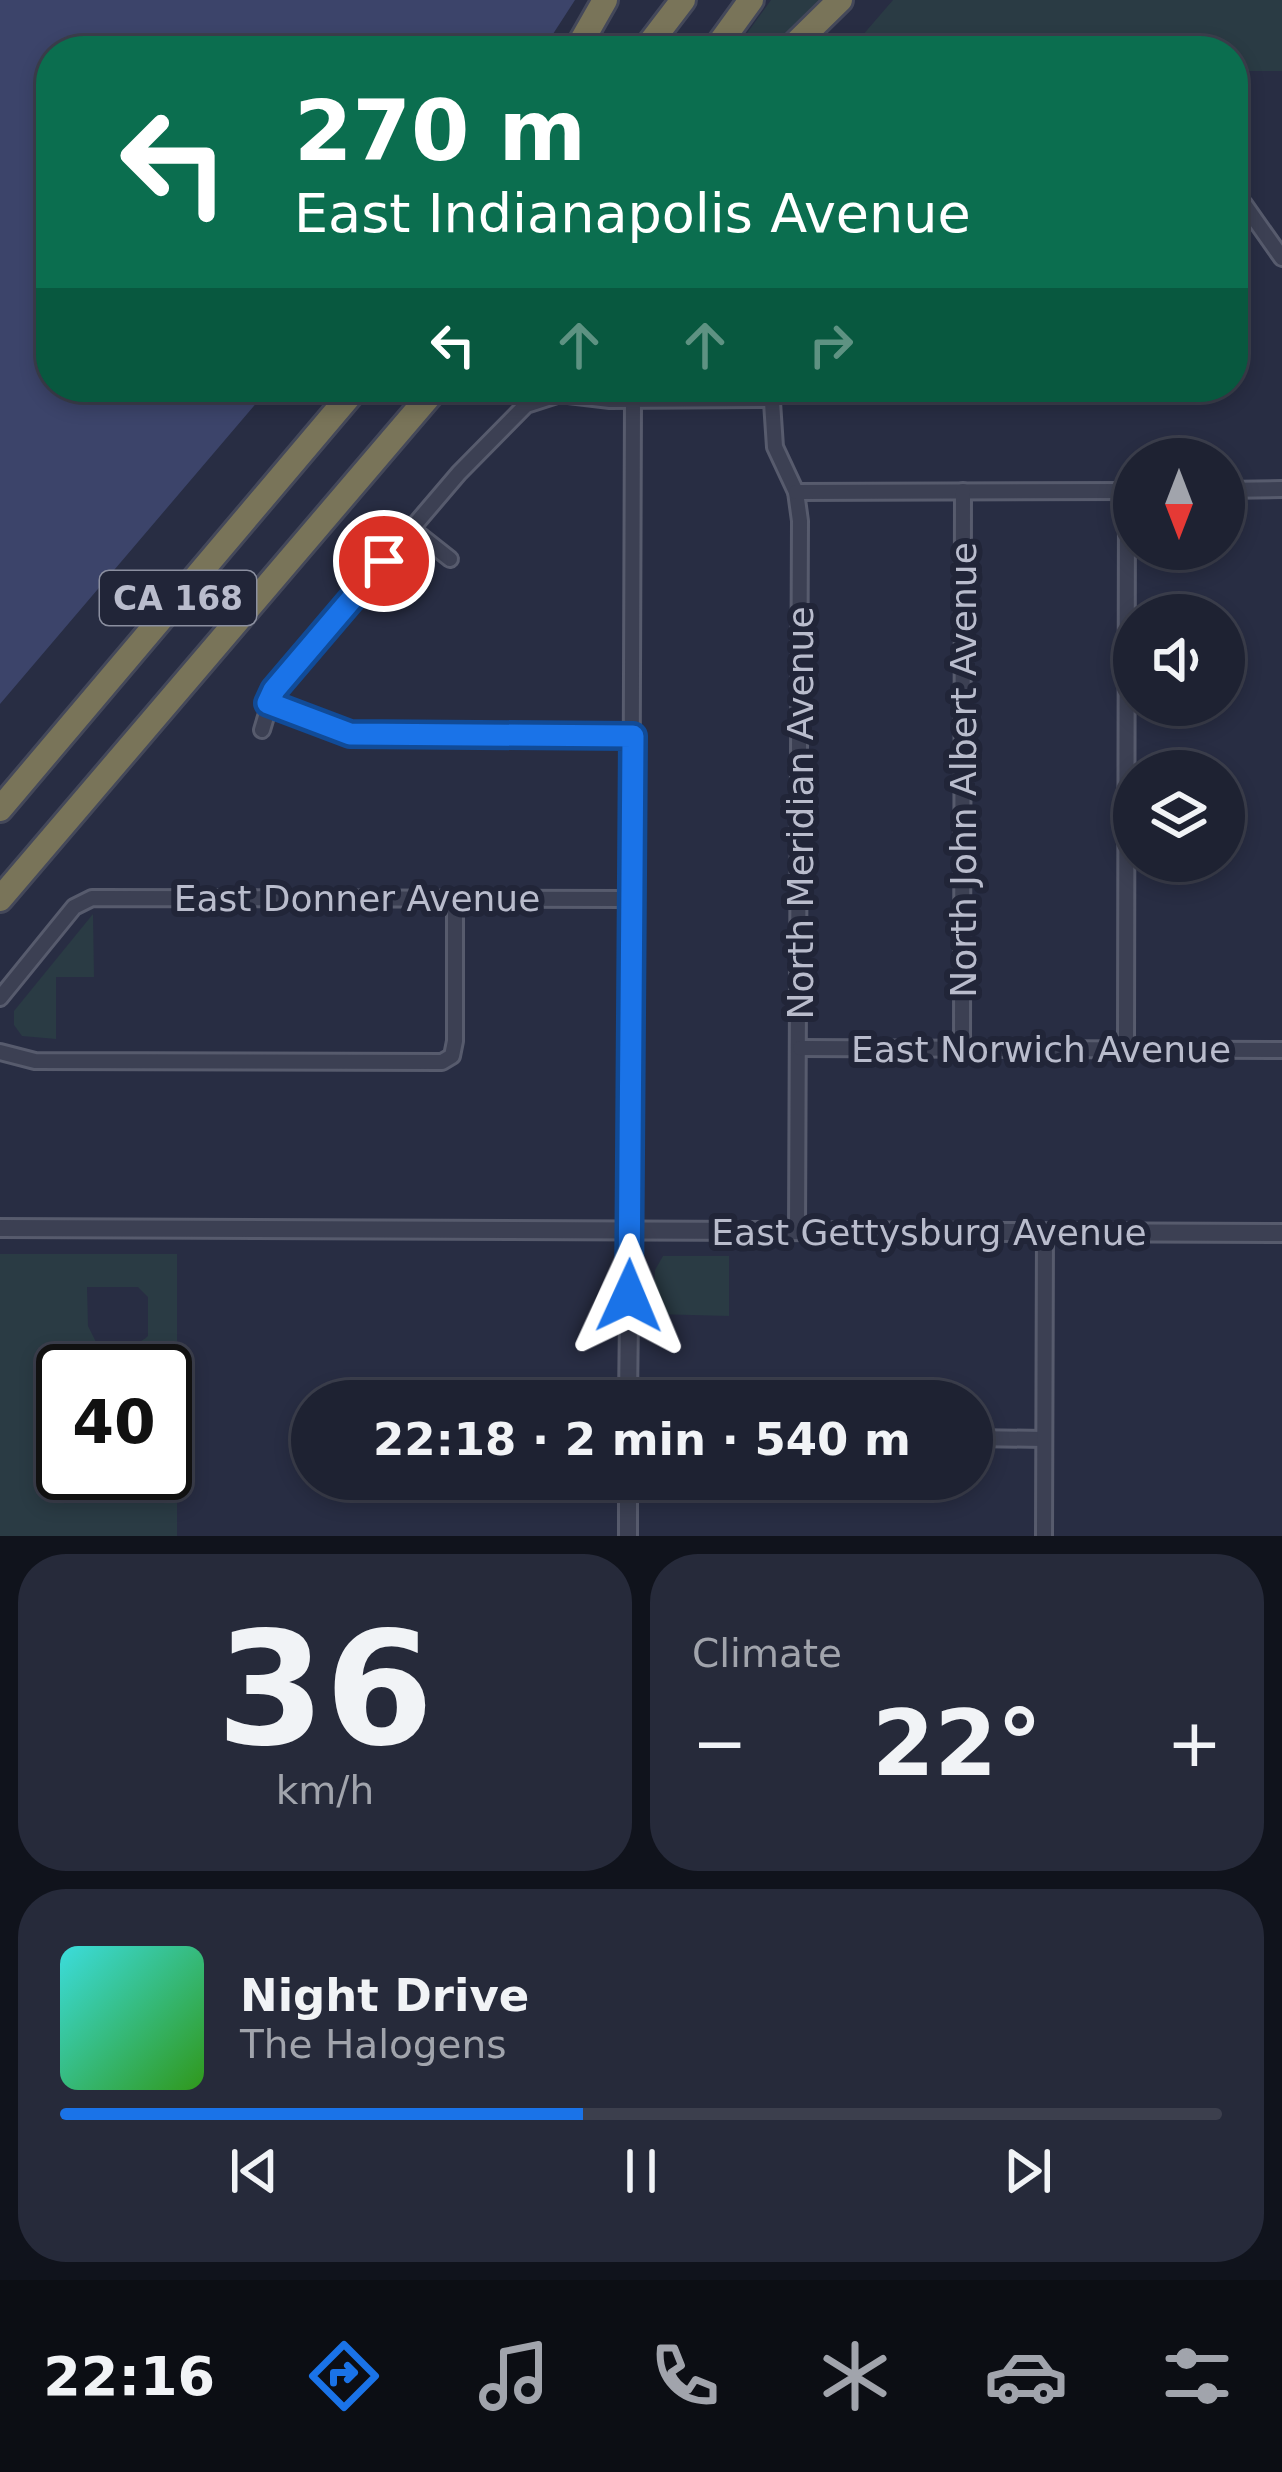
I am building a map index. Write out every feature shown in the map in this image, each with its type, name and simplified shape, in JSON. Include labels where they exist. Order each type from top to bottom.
[{"type":"highway","points":[[585,36],[605,0]]},
{"type":"highway","points":[[655,36],[682,0]]},
{"type":"highway","points":[[725,36],[751,0]]},
{"type":"highway","points":[[803,36],[840,0]]},
{"type":"highway","name":"CA 168","points":[[0,809],[344,402]]},
{"type":"highway","name":"CA 168","points":[[0,899],[424,402]]},
{"type":"street","points":[[1248,210],[1282,258]]},
{"type":"street","points":[[262,730],[274,690],[459,473],[526,406],[537,402]]},
{"type":"street","points":[[628,1380],[633,402]]},
{"type":"street","name":"North Meridian Avenue","points":[[772,402],[775,447],[796,492],[800,521],[797,1232]]},
{"type":"street","points":[[1245,490],[1282,489]]},
{"type":"street","name":"North John Albert Avenue","points":[[962,1049],[963,491]]},
{"type":"street","points":[[796,492],[1113,491]]},
{"type":"street","points":[[412,529],[450,559]]},
{"type":"street","points":[[1126,1049],[1130,570]]},
{"type":"street","points":[[268,703],[350,734],[633,736]]},
{"type":"street","points":[[0,1052],[22,1060],[59,1061],[442,1062],[452,1056],[455,898]]},
{"type":"street","name":"East Donner Avenue","points":[[0,998],[74,907],[85,900],[629,899]]},
{"type":"street","name":"East Norwich Avenue","points":[[800,1048],[1282,1050]]},
{"type":"street","name":"East Gettysburg Avenue","points":[[0,1228],[1282,1234]]},
{"type":"street","points":[[1044,1536],[1045,1233]]},
{"type":"street","points":[[993,1438],[1044,1439]]},
{"type":"street","points":[[628,1500],[628,1536]]},
{"type":"shaded area","points":[[771,0],[827,0],[790,36],[745,36]]},
{"type":"shaded area","points":[[893,0],[1282,0],[1282,71],[1248,71],[1248,36],[862,36]]},
{"type":"shaded area","points":[[93,914],[94,977],[56,977],[56,1039],[22,1036],[14,1025],[14,1011]]},
{"type":"shaded area","points":[[0,1254],[177,1254],[177,1344],[132,1344],[148,1336],[148,1297],[138,1287],[87,1287],[88,1326],[96,1342],[102,1344],[36,1344],[36,1500],[177,1500],[177,1536],[0,1536]]},
{"type":"shaded area","points":[[663,1256],[729,1256],[729,1316],[653,1314],[655,1270]]},
{"type":"water","points":[[0,0],[575,0],[552,36],[36,36],[36,402],[257,402],[0,704]]},
{"type":"route","points":[[384,561],[268,703],[350,734],[633,736],[629,1296]]}]
